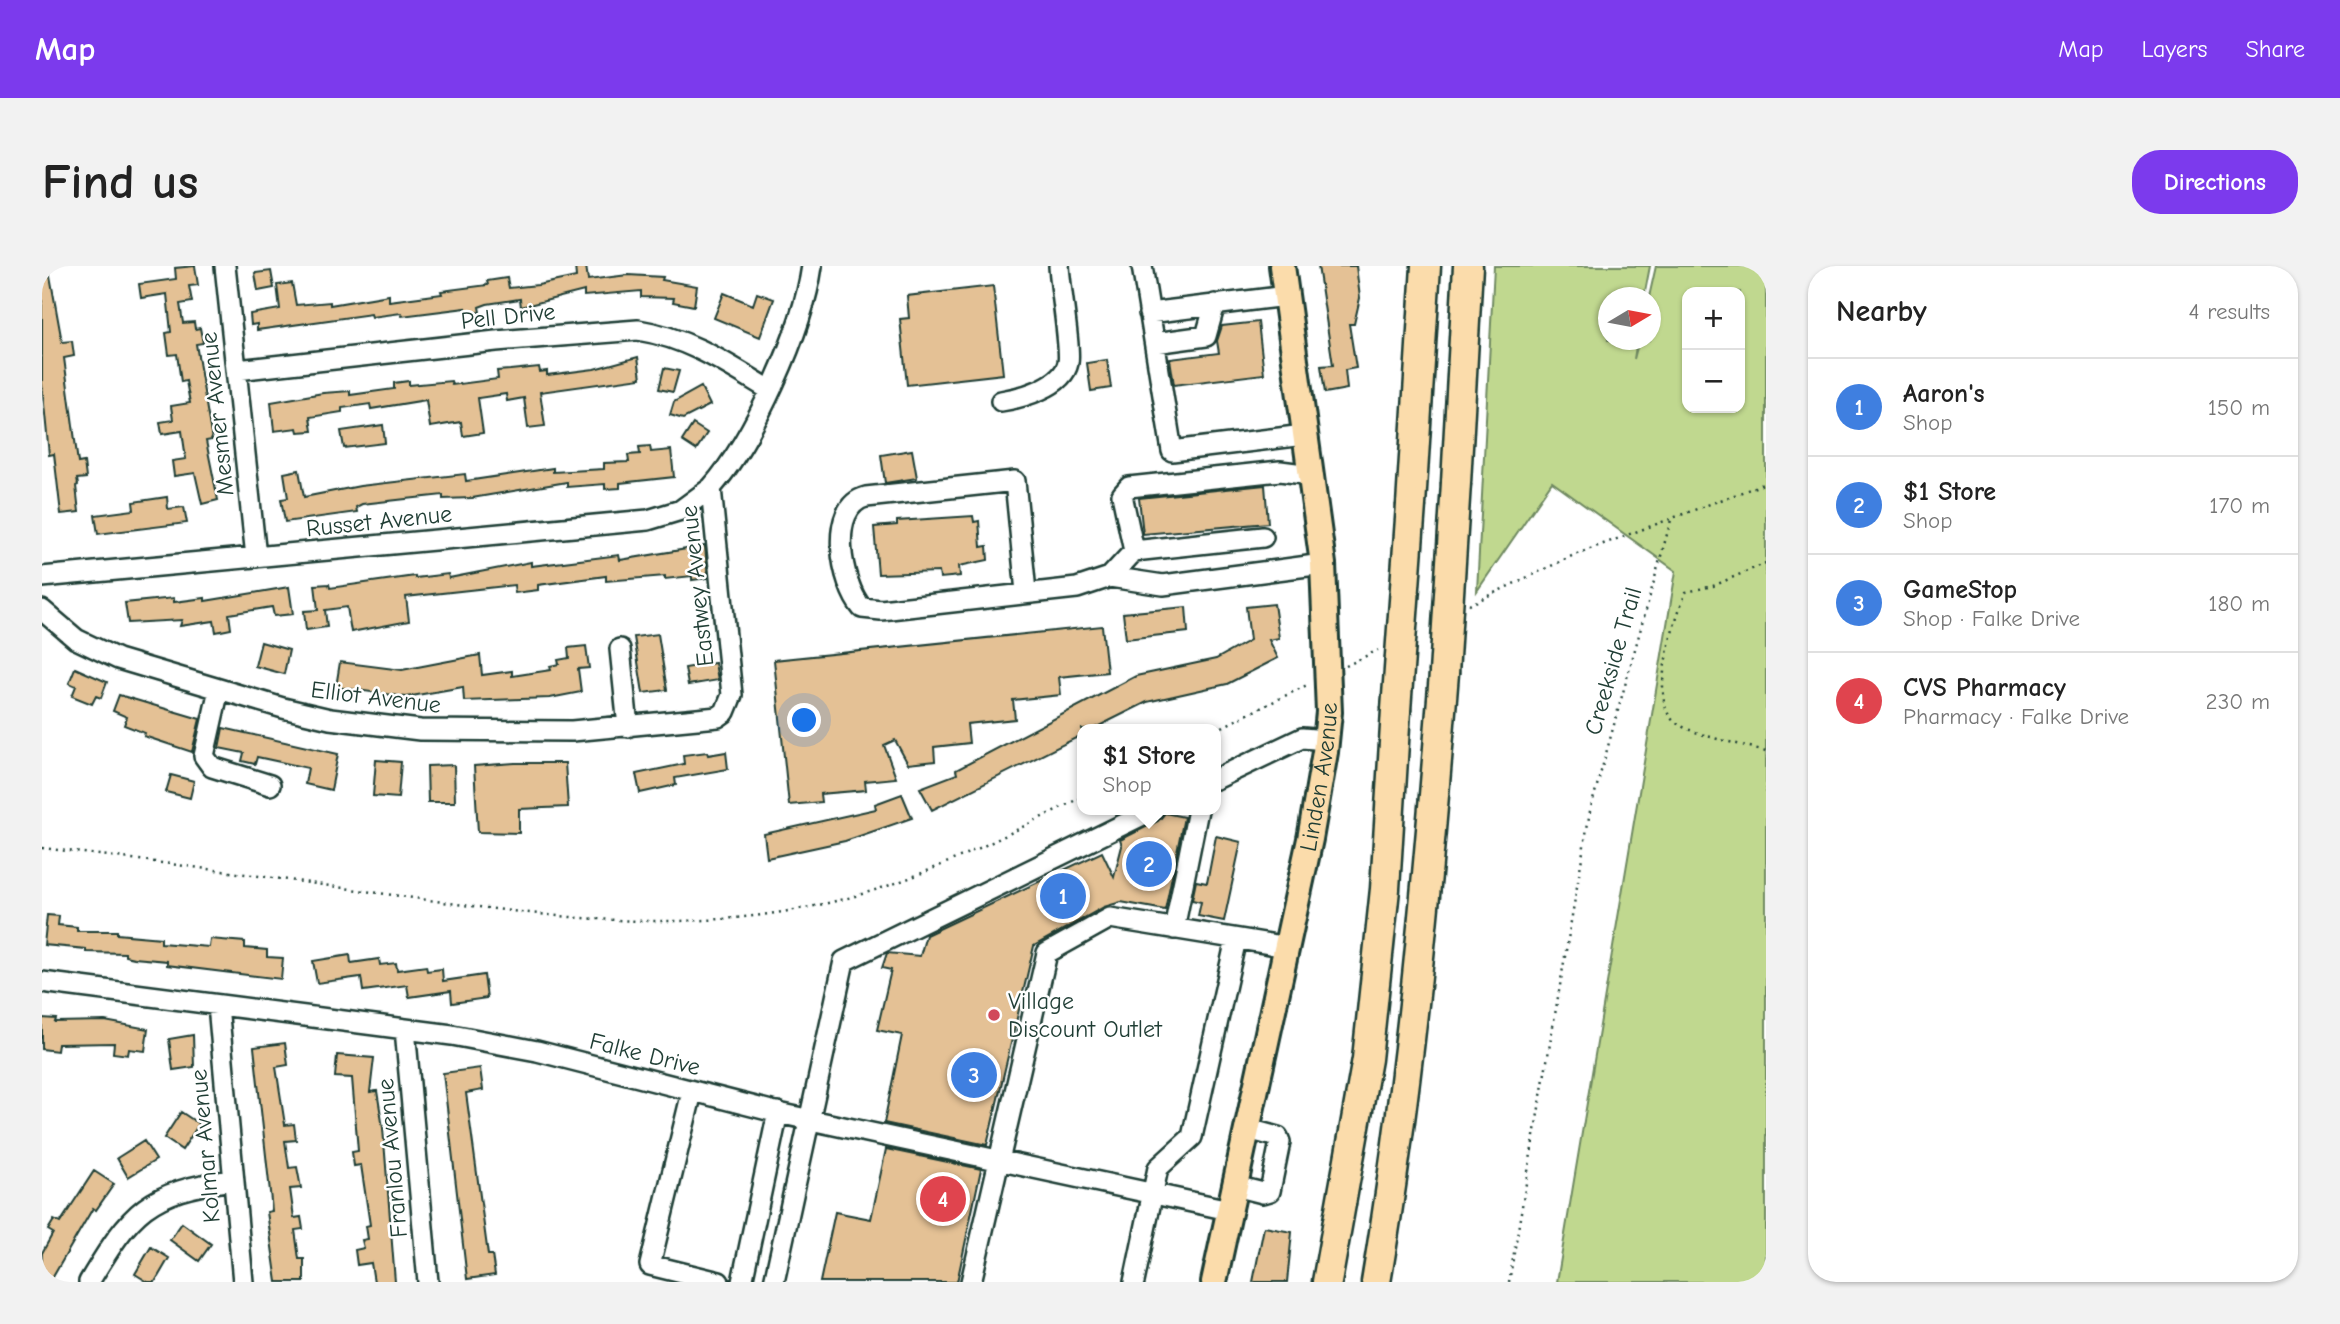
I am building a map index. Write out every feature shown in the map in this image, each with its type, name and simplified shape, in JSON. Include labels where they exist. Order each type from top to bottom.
[{"type":"highway","points":[[1328,1282],[1367,1059],[1385,889],[1426,266]]},
{"type":"highway","points":[[1382,1282],[1424,903],[1444,673],[1468,266]]},
{"type":"highway","points":[[1376,1282],[1392,1187]]},
{"type":"main road","name":"Linden Avenue","points":[[1214,1282],[1288,947],[1326,740],[1328,662],[1323,564],[1282,266]]},
{"type":"street","name":"Mesmer Avenue","points":[[225,266],[256,557]]},
{"type":"street","name":"Eastwey Avenue","points":[[725,712],[732,695],[711,488],[730,463],[771,390],[794,329],[812,266]]},
{"type":"street","points":[[1001,401],[1018,398],[1059,379],[1068,363],[1059,266]]},
{"type":"street","points":[[1142,266],[1172,451],[1304,435]]},
{"type":"street","points":[[1149,313],[1286,296]]},
{"type":"street","points":[[1155,343],[1206,336],[1215,304]]},
{"type":"street","name":"Pell Drive","points":[[237,370],[509,340],[638,330],[682,340],[702,349],[771,390]]},
{"type":"street","points":[[1250,443],[1255,474]]},
{"type":"street","points":[[1133,551],[1122,495],[1129,487],[1280,471],[1311,475]]},
{"type":"street","points":[[1026,592],[1015,481],[866,497],[849,505],[844,514],[842,534],[851,592],[862,608],[881,610],[1077,588],[1110,577],[1163,585],[1323,564]]},
{"type":"street","name":"Russet Avenue","points":[[42,577],[648,520],[681,510],[711,488]]},
{"type":"street","points":[[1110,577],[1133,551],[1263,537]]},
{"type":"street","points":[[1219,542],[1222,577]]},
{"type":"street","name":"Elliot Avenue","points":[[42,610],[67,632],[96,650],[219,689],[330,719],[419,730],[628,727],[710,720],[725,712]]},
{"type":"street","points":[[620,649],[628,727]]},
{"type":"street","points":[[219,689],[204,756],[212,767],[270,785]]},
{"type":"street","points":[[1221,777],[1302,738],[1326,740]]},
{"type":"street","points":[[774,1282],[844,961],[1143,815]]},
{"type":"street","points":[[1174,929],[1197,815]]},
{"type":"street","points":[[971,1282],[1047,953],[1110,918],[1288,947]]},
{"type":"street","points":[[1134,1282],[1158,1168],[1192,1137],[1236,939]]},
{"type":"street","name":"Falke Drive","points":[[42,982],[515,1046],[778,1112],[1152,1194],[1232,1198],[1270,1191],[1280,1142],[1278,1136],[1248,1129]]},
{"type":"street","name":"Kolmar Avenue","points":[[218,1005],[243,1282]]},
{"type":"street","name":"Franlou Avenue","points":[[405,1029],[428,1282]]},
{"type":"street","points":[[692,1092],[650,1265],[719,1282]]},
{"type":"street","points":[[742,1282],[778,1112]]},
{"type":"street","points":[[89,1282],[117,1235],[139,1211],[172,1192],[232,1180]]},
{"type":"path","points":[[1466,606],[1574,555],[1766,483]]},
{"type":"path","name":"Creekside Trail","points":[[1509,1282],[1590,811],[1607,741],[1671,520]]},
{"type":"path","points":[[1766,563],[1713,586],[1686,592],[1675,618],[1662,687],[1665,709],[1676,724],[1766,751]]},
{"type":"path","points":[[1341,669],[1385,647]]},
{"type":"path","points":[[1221,728],[1316,681]]},
{"type":"path","points":[[42,848],[515,912],[671,923],[792,911],[868,892],[936,868],[1077,800]]},
{"type":"green space","points":[[1494,266],[1650,266],[1646,287],[1598,287],[1598,350],[1635,350],[1634,359],[1636,350],[1661,350],[1661,287],[1651,287],[1656,266],[1766,266],[1766,1282],[1557,1282],[1676,571],[1552,482],[1477,591]]},
{"type":"building","points":[[195,266],[198,285],[189,286],[192,302],[180,304],[183,323],[194,322],[195,329],[200,328],[203,343],[196,344],[212,440],[206,441],[218,500],[202,504],[195,473],[174,476],[172,461],[186,459],[182,431],[162,434],[160,422],[173,420],[171,406],[190,403],[186,381],[181,382],[177,354],[169,355],[166,333],[171,332],[167,294],[141,298],[139,284],[176,279],[175,268]]},
{"type":"building","points":[[575,266],[586,266],[588,280],[628,275],[663,277],[662,280],[697,286],[694,306],[673,302],[674,298],[641,297],[641,291],[584,296],[584,291],[521,307],[520,299],[487,304],[479,307],[480,312],[466,313],[466,308],[402,316],[401,313],[372,317],[371,314],[257,330],[257,324],[251,325],[250,314],[280,309],[277,285],[292,283],[296,305],[330,302],[330,305],[389,295],[389,301],[442,294],[441,291],[488,285],[487,281],[507,278],[509,288],[538,285],[576,277]]},
{"type":"building","points":[[1318,266],[1356,266],[1360,298],[1354,324],[1349,324],[1356,368],[1345,370],[1347,389],[1325,393],[1321,366],[1333,365]]},
{"type":"building","points":[[49,270],[62,342],[72,341],[74,356],[64,358],[78,463],[84,462],[86,478],[77,479],[79,512],[61,514],[54,454],[49,455],[42,383],[42,271]]},
{"type":"building","points":[[271,271],[274,288],[258,291],[255,273]]},
{"type":"building","points":[[993,286],[1003,374],[907,385],[900,319],[909,318],[907,296]]},
{"type":"building","points":[[724,293],[753,305],[757,293],[774,299],[760,337],[714,318]]},
{"type":"building","points":[[1258,322],[1264,374],[1174,385],[1170,359],[1219,353],[1217,341],[1222,326]]},
{"type":"building","points":[[638,357],[641,378],[540,392],[545,426],[528,428],[524,398],[507,401],[506,394],[478,398],[483,433],[463,436],[461,422],[430,427],[426,400],[371,409],[370,404],[342,408],[342,412],[310,417],[312,431],[298,432],[297,428],[274,431],[271,402],[323,393],[350,391],[350,395],[394,389],[394,383],[409,381],[409,385],[451,381],[452,385],[498,379],[497,371],[539,367],[540,372],[547,371],[547,375],[594,369]]},
{"type":"building","points":[[1107,360],[1111,388],[1091,391],[1087,363]]},
{"type":"building","points":[[664,368],[679,371],[673,392],[659,389]]},
{"type":"building","points":[[701,387],[710,405],[683,419],[670,415],[674,402]]},
{"type":"building","points":[[693,424],[707,433],[696,450],[682,441]]},
{"type":"building","points":[[383,425],[385,443],[344,448],[341,431]]},
{"type":"building","points":[[650,446],[651,452],[671,450],[674,477],[620,483],[620,488],[605,489],[605,484],[567,487],[567,482],[472,498],[443,499],[443,495],[362,504],[356,507],[357,512],[285,522],[281,499],[288,498],[284,473],[299,470],[304,497],[360,486],[465,474],[466,481],[553,468],[553,472],[604,469],[604,463],[629,462],[628,455],[640,454],[639,447]]},
{"type":"building","points":[[912,450],[917,478],[885,483],[881,455]]},
{"type":"building","points":[[1265,485],[1268,523],[1143,534],[1139,498]]},
{"type":"building","points":[[167,497],[168,509],[184,507],[187,523],[98,534],[95,515],[134,510],[133,502]]},
{"type":"building","points":[[973,516],[974,522],[979,521],[981,547],[987,546],[988,560],[959,566],[960,576],[940,578],[939,572],[878,574],[874,527],[897,525],[897,521]]},
{"type":"building","points":[[705,546],[708,578],[692,580],[692,576],[665,579],[665,576],[606,581],[606,576],[538,585],[538,590],[515,593],[514,585],[406,597],[409,621],[351,632],[347,607],[325,610],[327,627],[306,630],[304,611],[318,610],[315,585],[329,584],[330,588],[448,574],[449,578],[531,562],[531,566],[619,555],[620,560]]},
{"type":"building","points":[[289,587],[293,614],[274,616],[272,607],[229,614],[231,629],[216,632],[214,621],[180,626],[182,620],[128,623],[125,603],[174,598],[174,602],[205,598],[205,601]]},
{"type":"building","points":[[1274,604],[1279,638],[1269,640],[1278,658],[1227,684],[1147,702],[1103,724],[1077,724],[1077,738],[932,810],[920,788],[957,774],[956,770],[1136,676],[1216,659],[1250,640],[1246,607]]},
{"type":"building","points":[[1186,607],[1188,632],[1126,639],[1123,613]]},
{"type":"building","points":[[1102,626],[1107,672],[1059,677],[1061,695],[1013,700],[1015,719],[967,724],[969,743],[934,747],[935,761],[908,764],[895,740],[884,745],[896,778],[865,781],[866,790],[820,794],[821,802],[789,805],[774,660]]},
{"type":"building","points":[[658,634],[667,690],[643,693],[634,637]]},
{"type":"building","points":[[261,642],[289,650],[284,674],[255,666]]},
{"type":"building","points":[[586,646],[589,668],[578,669],[581,692],[550,698],[464,701],[463,687],[406,697],[336,687],[340,662],[402,670],[480,655],[482,675],[512,671],[512,676],[551,670],[550,666],[559,664],[558,660],[569,658],[568,648]]},
{"type":"building","points":[[715,663],[718,680],[688,685],[685,668]]},
{"type":"building","points":[[75,668],[107,682],[101,698],[96,696],[92,704],[72,696],[76,686],[69,683]]},
{"type":"building","points":[[119,695],[200,719],[192,752],[144,736],[145,733],[124,725],[127,717],[113,711]]},
{"type":"building","points":[[223,728],[338,754],[331,790],[305,784],[308,768],[257,757],[255,764],[242,761],[244,753],[219,748]]},
{"type":"building","points":[[707,752],[708,755],[726,752],[728,769],[675,778],[676,785],[640,793],[636,774],[684,764],[683,755]]},
{"type":"building","points":[[376,760],[401,762],[398,798],[373,796]]},
{"type":"building","points":[[565,763],[568,807],[519,809],[519,833],[478,832],[474,766]]},
{"type":"building","points":[[454,765],[455,802],[428,802],[427,766]]},
{"type":"building","points":[[171,775],[194,781],[190,798],[166,792]]},
{"type":"building","points":[[902,794],[912,818],[845,841],[767,858],[764,834],[876,809],[875,804]]},
{"type":"building","points":[[1163,815],[1184,817],[1165,910],[1121,902],[1104,907],[1034,946],[987,1145],[884,1123],[902,1035],[877,1030],[891,970],[882,968],[887,953],[920,956],[926,935],[1102,852],[1114,877],[1122,846],[1120,840],[1158,821]]},
{"type":"building","points":[[1216,836],[1241,842],[1224,921],[1198,916],[1201,902],[1192,900],[1196,881],[1207,883]]},
{"type":"building","points":[[47,915],[59,916],[58,925],[77,927],[77,931],[117,931],[117,934],[161,938],[161,943],[209,947],[210,939],[245,942],[245,948],[267,950],[267,957],[283,958],[281,979],[167,965],[167,961],[134,958],[125,956],[125,953],[86,952],[86,949],[44,945]]},
{"type":"building","points":[[350,955],[351,963],[379,959],[380,965],[396,963],[397,970],[426,966],[427,971],[442,969],[443,981],[484,975],[487,998],[452,1003],[451,991],[409,997],[407,985],[363,991],[361,977],[317,983],[313,961]]},
{"type":"building","points":[[42,1018],[56,1019],[55,1022],[105,1021],[148,1029],[145,1051],[129,1049],[128,1055],[113,1053],[114,1043],[58,1044],[57,1051],[42,1049]]},
{"type":"building","points":[[193,1035],[194,1067],[173,1070],[169,1039]]},
{"type":"building","points":[[285,1043],[288,1065],[276,1067],[285,1125],[294,1124],[296,1140],[285,1141],[289,1168],[297,1167],[301,1188],[290,1189],[294,1218],[301,1217],[303,1229],[295,1230],[299,1259],[304,1259],[304,1282],[277,1282],[267,1212],[272,1211],[254,1047]]},
{"type":"building","points":[[337,1055],[374,1058],[370,1092],[377,1091],[383,1128],[395,1282],[374,1282],[371,1263],[357,1265],[355,1250],[364,1248],[362,1240],[368,1239],[366,1226],[370,1225],[361,1165],[354,1166],[352,1152],[358,1151],[352,1078],[335,1077]]},
{"type":"building","points":[[480,1068],[483,1090],[466,1093],[488,1255],[492,1255],[495,1275],[467,1279],[443,1073]]},
{"type":"building","points":[[181,1112],[199,1124],[182,1150],[164,1138]]},
{"type":"building","points":[[144,1141],[156,1160],[128,1177],[117,1158]]},
{"type":"building","points":[[886,1149],[981,1169],[957,1282],[820,1282],[835,1212],[871,1219]]},
{"type":"building","points":[[94,1171],[114,1184],[96,1210],[93,1208],[50,1282],[42,1277],[42,1253],[53,1233],[48,1230],[54,1220],[60,1223]]},
{"type":"building","points":[[182,1223],[211,1244],[199,1261],[170,1240]]},
{"type":"building","points":[[1264,1227],[1292,1232],[1287,1282],[1253,1282]]},
{"type":"building","points":[[151,1247],[169,1258],[155,1282],[148,1282],[135,1274]]},
{"type":"place","name":"$1 Store","points":[[1149,864]]},
{"type":"place","name":"Aaron's","points":[[1063,896]]},
{"type":"place","name":"Village Discount Outlet","points":[[994,1015]]},
{"type":"place","name":"GameStop","points":[[974,1075]]},
{"type":"place","name":"CVS Pharmacy","points":[[943,1199]]}]
